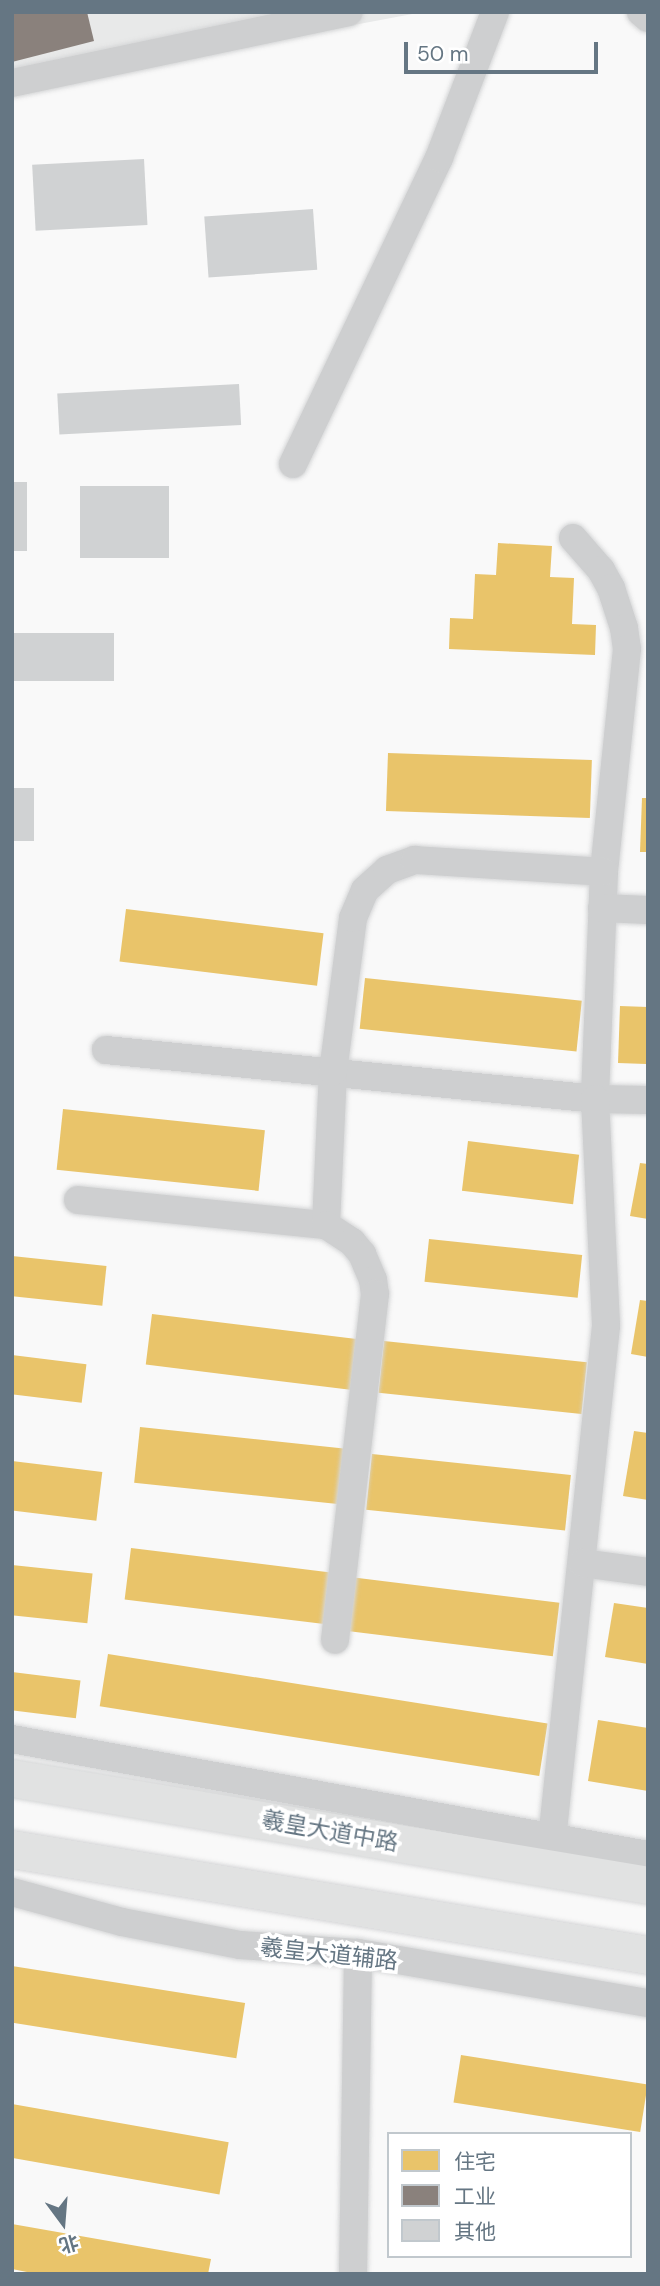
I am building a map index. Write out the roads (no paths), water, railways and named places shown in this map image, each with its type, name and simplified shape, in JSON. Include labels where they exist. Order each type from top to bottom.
[{"type":"main road","name":"羲皇大道中路","points":[[12,1778],[551,1854],[648,1885]]},
{"type":"main road","points":[[12,1849],[648,1955]]},
{"type":"street","points":[[12,83],[349,12]]},
{"type":"street","points":[[293,464],[439,158],[495,12]]},
{"type":"street","points":[[641,12],[648,18]]},
{"type":"street","points":[[551,1854],[606,1326],[595,1099],[604,872],[627,649],[624,628],[611,588],[601,570],[573,538]]},
{"type":"street","points":[[326,1225],[333,1072],[353,918],[365,891],[387,870],[400,863],[429,859],[604,872]]},
{"type":"street","points":[[602,908],[648,910]]},
{"type":"street","points":[[106,1050],[595,1099],[648,1100]]},
{"type":"street","points":[[78,1200],[326,1225],[346,1237],[362,1254],[373,1280],[375,1294],[335,1640]]},
{"type":"street","points":[[582,1563],[648,1572]]},
{"type":"street","points":[[12,1740],[84,1750],[551,1854],[648,1855]]},
{"type":"street","name":"羲皇大道辅路","points":[[12,1892],[122,1922],[240,1945],[358,1953],[648,2003]]},
{"type":"street","points":[[353,2274],[358,1953]]}]
